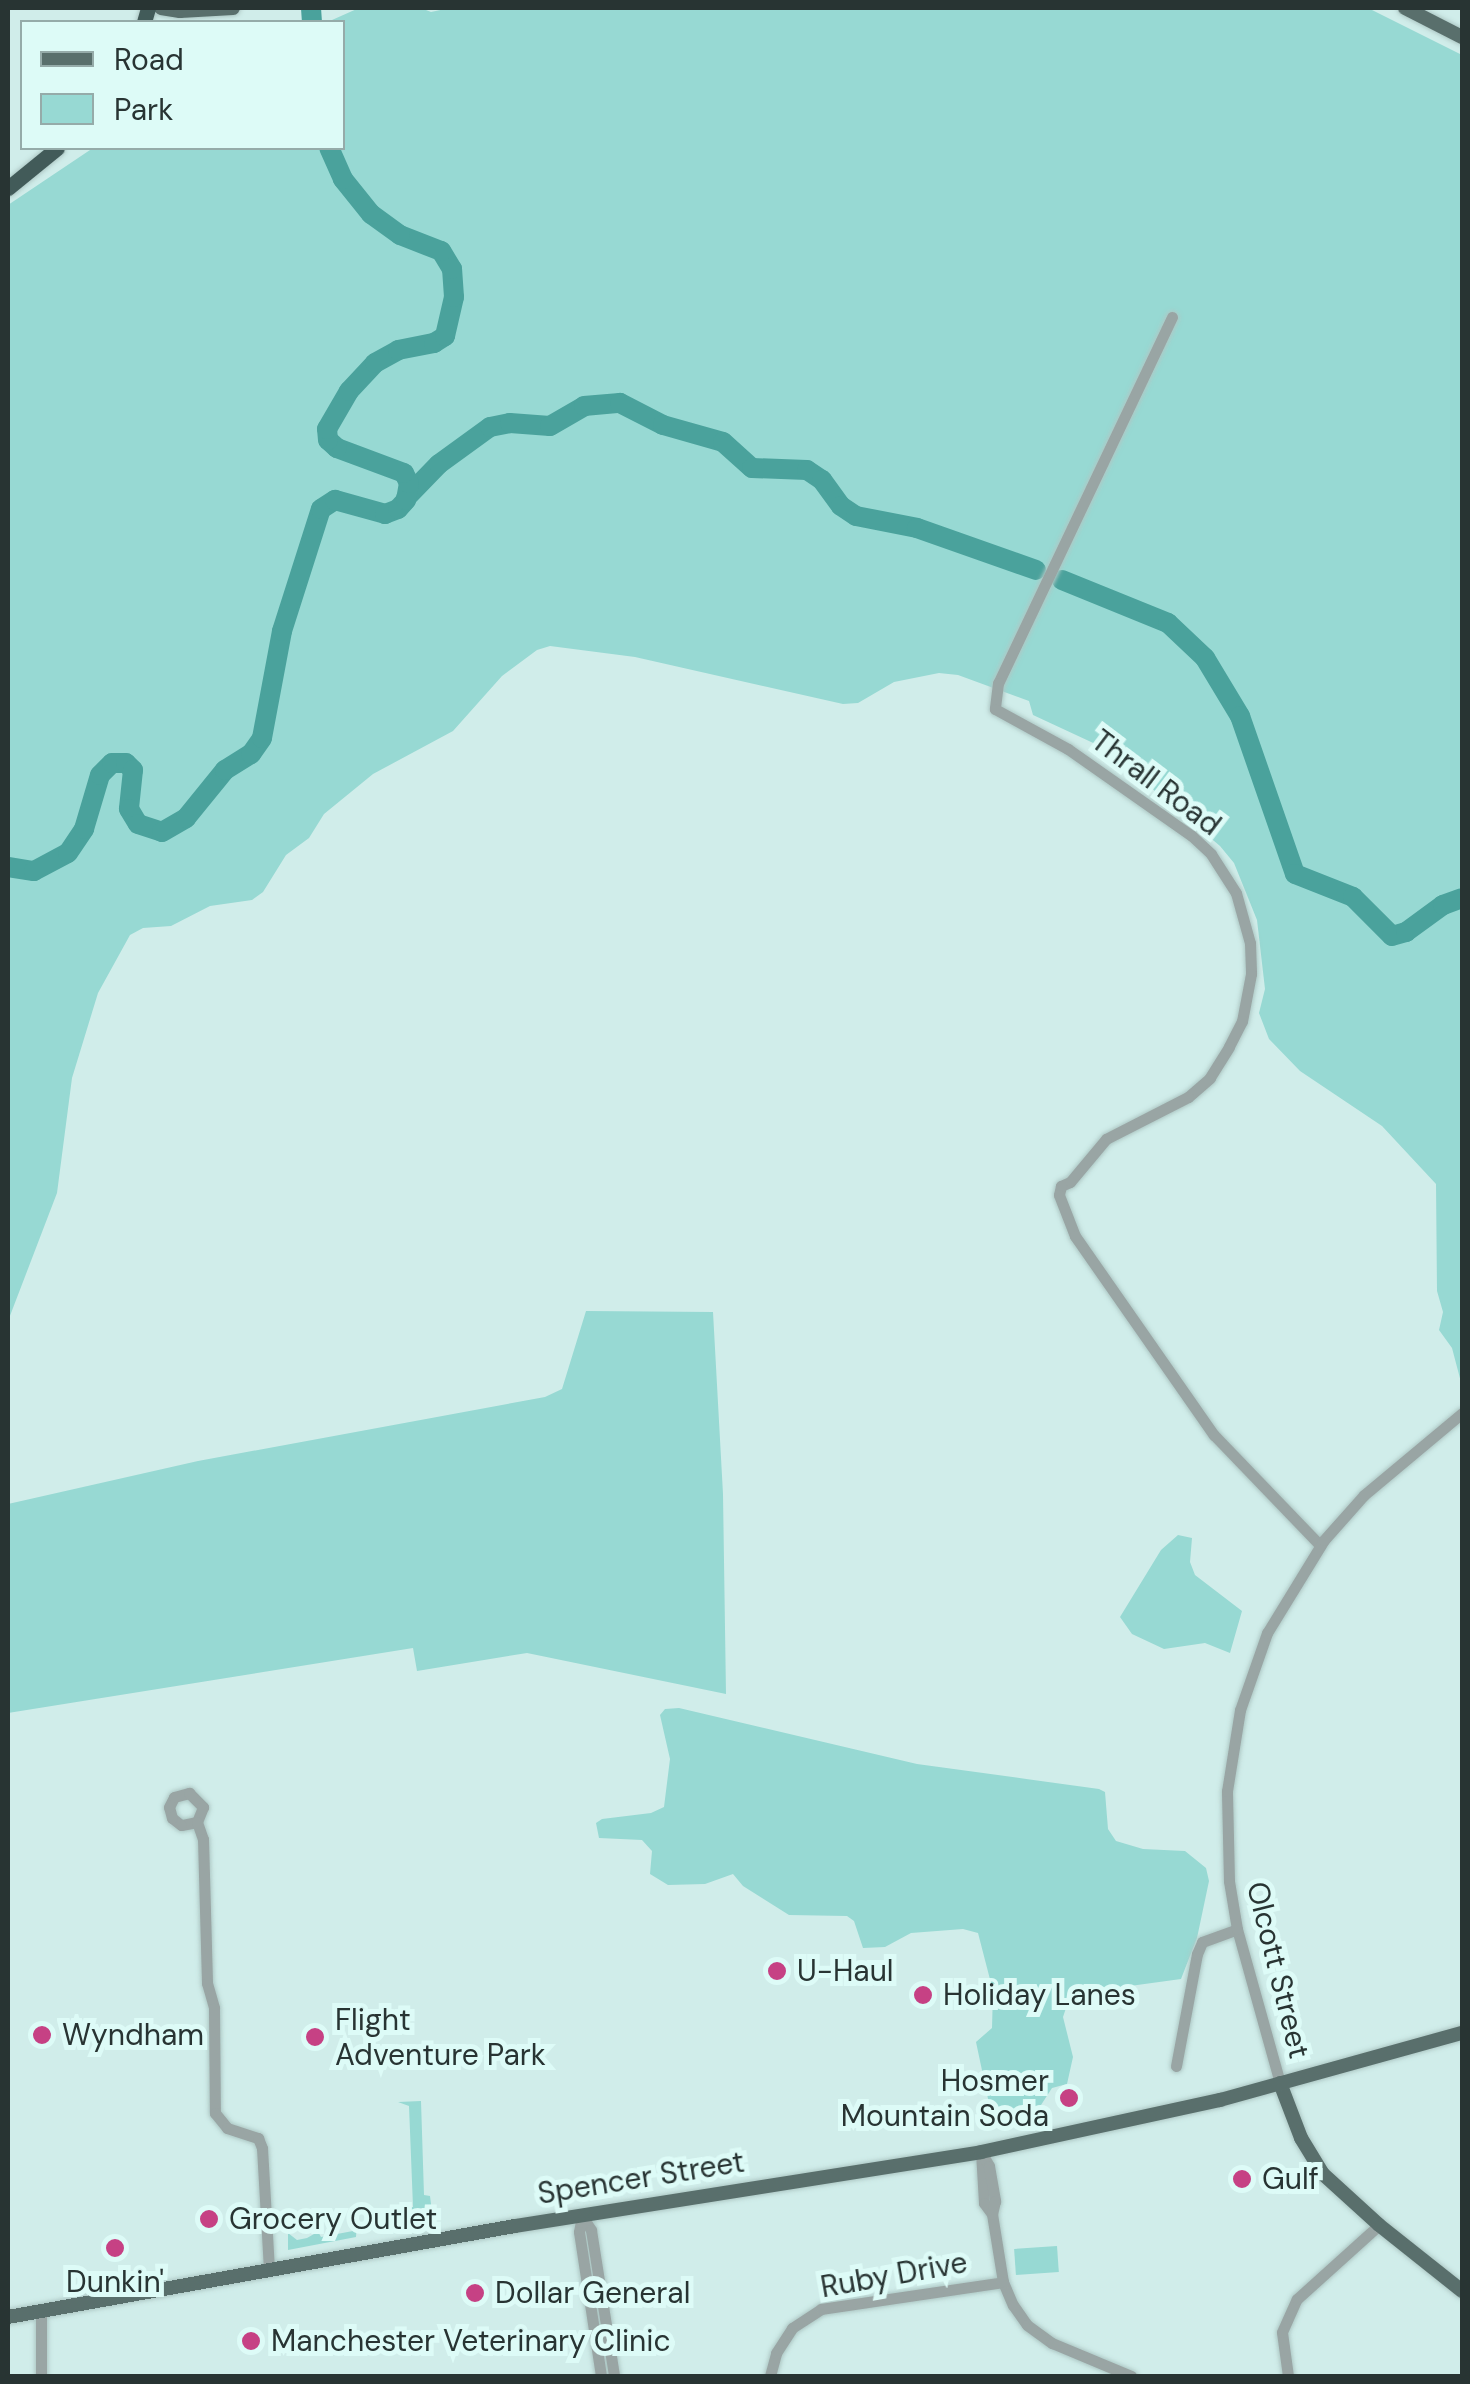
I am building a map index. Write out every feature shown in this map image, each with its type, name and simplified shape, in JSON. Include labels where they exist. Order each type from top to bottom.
[{"type":"highway","points":[[8,188],[56,150]]},
{"type":"main road","points":[[161,8],[180,12],[234,8]]},
{"type":"main road","points":[[1404,8],[1462,37]]},
{"type":"main road","name":"Spencer Street","points":[[8,2318],[582,2216],[980,2152],[1117,2124],[1462,2033]]},
{"type":"main road","points":[[1280,2083],[1291,2116],[1316,2164],[1378,2226],[1462,2291]]},
{"type":"street","name":"Thrall Road","points":[[1172,317],[998,683],[994,709],[1068,748],[1192,836],[1210,854],[1236,892],[1250,944],[1251,974],[1242,1021],[1229,1047],[1210,1078],[1188,1097],[1106,1139],[1070,1182],[1061,1186],[1059,1195],[1075,1236],[1214,1435],[1320,1545]]},
{"type":"street","name":"Olcott Street","points":[[1280,2083],[1237,1929],[1226,1836],[1236,1728],[1267,1633],[1320,1545],[1364,1495],[1462,1413]]},
{"type":"street","points":[[197,1822],[203,1839],[207,1984],[214,2008],[214,2113],[227,2128],[258,2138],[262,2148],[268,2271]]},
{"type":"street","points":[[1176,2066],[1196,1954],[1202,1942],[1237,1929]]},
{"type":"street","points":[[980,2152],[984,2203],[992,2214],[1003,2282],[1028,2325],[1052,2343],[1131,2376]]},
{"type":"street","points":[[582,2216],[579,2232],[601,2376]]},
{"type":"street","points":[[582,2216],[591,2230],[614,2376]]},
{"type":"street","points":[[1288,2376],[1282,2332],[1297,2298],[1378,2226]]},
{"type":"street","name":"Ruby Drive","points":[[770,2376],[776,2353],[792,2328],[821,2309],[1003,2282]]},
{"type":"street","points":[[41,2312],[42,2376]]},
{"type":"green space","points":[[359,8],[421,8],[431,12],[450,8],[1368,8],[1462,55],[1462,1386],[1452,1348],[1439,1330],[1443,1312],[1437,1291],[1436,1184],[1382,1126],[1300,1071],[1269,1039],[1259,1013],[1265,989],[1257,920],[1234,863],[1220,846],[1104,748],[1033,715],[1029,701],[958,675],[939,673],[894,682],[858,703],[843,704],[635,657],[550,646],[537,650],[502,676],[453,731],[373,774],[324,814],[309,838],[286,855],[263,892],[252,900],[210,906],[171,926],[143,928],[130,935],[98,993],[72,1078],[57,1193],[8,1321],[8,205],[90,150],[345,150],[345,20],[332,20]]},
{"type":"green space","points":[[586,1311],[713,1312],[723,1494],[726,1694],[527,1653],[417,1671],[413,1648],[8,1713],[8,1504],[198,1461],[545,1397],[562,1389]]},
{"type":"green space","points":[[1178,1535],[1192,1538],[1190,1562],[1195,1575],[1242,1611],[1230,1653],[1205,1643],[1164,1649],[1132,1634],[1120,1617],[1161,1550]]},
{"type":"green space","points":[[679,1708],[917,1764],[1105,1792],[1108,1829],[1116,1841],[1143,1849],[1185,1851],[1206,1868],[1209,1881],[1197,1938],[1181,1979],[1079,1993],[1068,2002],[1063,2017],[1073,2057],[1067,2084],[1052,2088],[1041,2105],[991,2113],[976,2042],[992,2028],[993,1991],[978,1933],[963,1929],[911,1933],[885,1947],[863,1948],[854,1921],[847,1916],[789,1915],[743,1886],[733,1874],[705,1884],[668,1885],[650,1874],[652,1851],[642,1840],[599,1838],[596,1823],[602,1819],[651,1813],[664,1807],[670,1759],[660,1715],[665,1709]]},
{"type":"green space","points":[[421,2101],[424,2195],[430,2196],[433,2220],[378,2233],[373,2217],[379,2226],[402,2222],[400,2209],[413,2207],[409,2106],[398,2102]]},
{"type":"green space","points":[[357,2221],[356,2237],[288,2250],[288,2233],[297,2240],[307,2238],[314,2234],[310,2226],[315,2226],[321,2237],[353,2231]]},
{"type":"green space","points":[[1057,2246],[1059,2272],[1016,2275],[1014,2249]]},
{"type":"waterway","points":[[311,8],[312,20]]},
{"type":"waterway","points":[[8,867],[34,871],[68,853],[84,829],[100,775],[112,763],[126,763],[133,770],[129,809],[138,824],[162,832],[186,818],[225,770],[251,754],[262,738],[282,631],[321,509],[335,500],[385,514],[398,509],[406,500],[409,483],[404,473],[337,448],[328,440],[327,429],[349,391],[375,363],[398,350],[434,343],[445,336],[454,297],[452,269],[441,251],[400,235],[371,214],[343,179],[330,150]]},
{"type":"waterway","points":[[406,498],[439,464],[490,427],[510,423],[550,426],[584,406],[620,403],[663,425],[723,442],[752,468],[807,470],[856,516],[917,528],[1036,570]]},
{"type":"waterway","points":[[1062,580],[1168,623],[1205,658],[1240,716],[1295,874],[1353,897],[1392,936],[1406,932],[1443,905],[1462,898]]},
{"type":"place","name":"U-Haul","points":[[777,1971]]},
{"type":"place","name":"Holiday Lanes","points":[[923,1995]]},
{"type":"place","name":"Wyndham","points":[[42,2035]]},
{"type":"place","name":"Flight Adventure Park","points":[[315,2037]]},
{"type":"place","name":"Hosmer Mountain Soda","points":[[1069,2098]]},
{"type":"place","name":"Gulf","points":[[1242,2179]]},
{"type":"place","name":"Grocery Outlet","points":[[209,2219]]},
{"type":"place","name":"Dunkin'","points":[[115,2248]]},
{"type":"place","name":"Dollar General","points":[[475,2293]]},
{"type":"place","name":"Manchester Veterinary Clinic","points":[[251,2341]]}]
